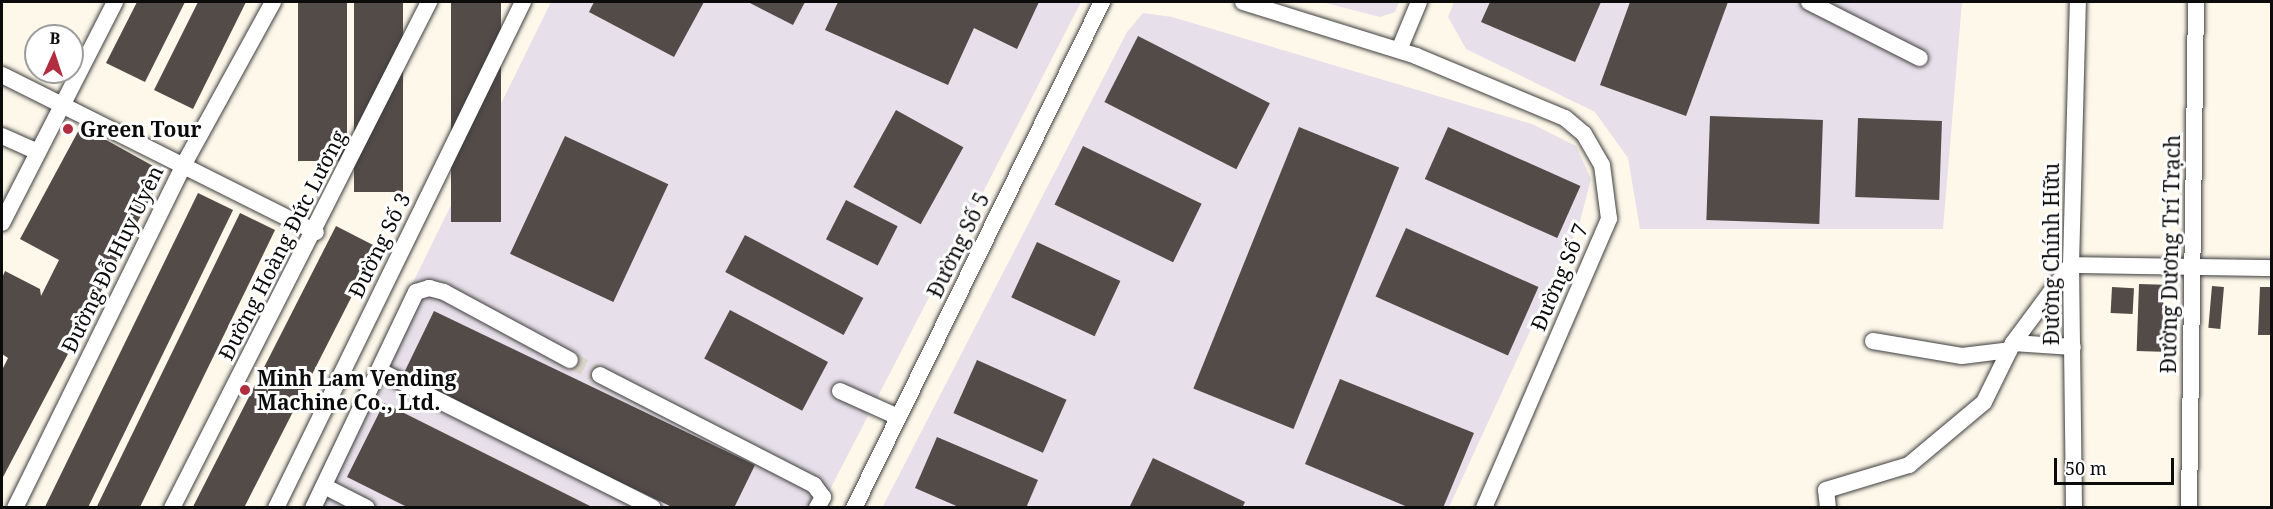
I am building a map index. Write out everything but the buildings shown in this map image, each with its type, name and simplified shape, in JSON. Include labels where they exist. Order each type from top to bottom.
[{"type":"street","points":[[2,223],[115,2]]},
{"type":"street","name":"Đường Đỗ Huy Uyên","points":[[15,507],[184,164],[273,2]]},
{"type":"street","name":"Đường Hoàng Đức Lương","points":[[172,507],[316,232],[429,2]]},
{"type":"street","name":"Đường Số 3","points":[[276,507],[523,2]]},
{"type":"street","name":"Đường Số 5","points":[[854,507],[1102,2]]},
{"type":"street","name":"Đường Số 7","points":[[1243,2],[1416,56],[1565,118],[1584,134],[1602,165],[1609,193],[1609,219],[1484,507]]},
{"type":"street","points":[[1399,50],[1419,2]]},
{"type":"street","points":[[1809,2],[1920,58]]},
{"type":"street","name":"Đường Chính Hữu","points":[[2074,507],[2071,265],[2078,2]]},
{"type":"street","name":"Đường Dương Trí Trạch","points":[[2189,507],[2196,2]]},
{"type":"street","points":[[2,75],[316,232]]},
{"type":"street","points":[[2,136],[38,152]]},
{"type":"street","points":[[1828,507],[1826,490],[1909,465],[1976,410],[2011,347],[2071,265],[2271,268]]},
{"type":"street","points":[[313,507],[416,292],[429,288],[570,360]]},
{"type":"street","points":[[1873,341],[1962,356],[2011,347],[2073,346]]},
{"type":"street","points":[[380,371],[653,507]]},
{"type":"street","points":[[600,375],[814,485],[823,497],[817,507]]},
{"type":"street","points":[[840,391],[898,417]]},
{"type":"street","points":[[324,486],[367,507]]},
{"type":"shaded area","points":[[551,2],[1081,2],[821,507],[302,508]]},
{"type":"shaded area","points":[[1322,2],[1399,2],[1395,12],[1380,17]]},
{"type":"shaded area","points":[[1454,2],[1962,2],[1943,229],[1640,229],[1628,158],[1595,112],[1466,49],[1448,17]]},
{"type":"shaded area","points":[[1143,13],[1172,17],[1532,124],[1576,146],[1591,179],[1579,225],[1449,507],[882,508],[1127,32]]},
{"type":"tunnel","points":[[570,360],[600,375]]},
{"type":"place","name":"Green Tour","points":[[68,129]]},
{"type":"place","name":"Minh Lam Vending Machine Co., Ltd.","points":[[245,390]]}]
